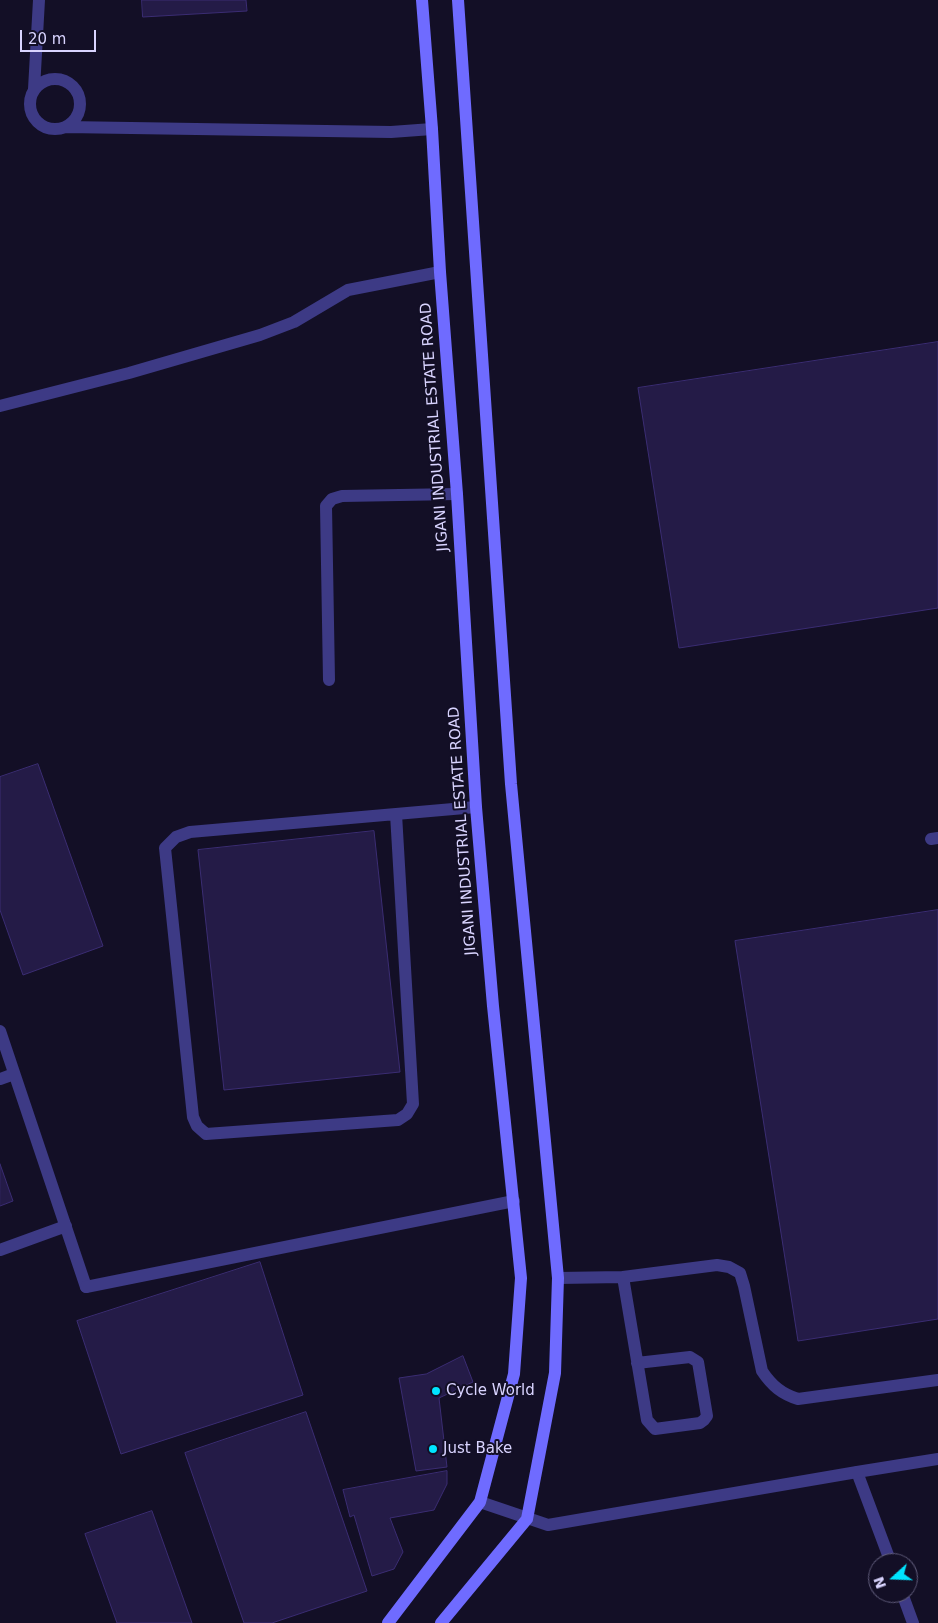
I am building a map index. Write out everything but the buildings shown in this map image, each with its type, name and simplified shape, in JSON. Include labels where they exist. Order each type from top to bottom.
[{"type":"main road","name":"JIGANI INDUSTRIAL ESTATE ROAD","points":[[388,1623],[480,1502],[514,1374],[521,1278],[493,1006],[476,807],[457,494],[422,0]]},
{"type":"main road","points":[[441,1623],[526,1519],[555,1373],[558,1278],[511,784],[458,0]]},
{"type":"street","points":[[34,89],[39,0]]},
{"type":"street","points":[[66,127],[78,116],[80,99],[72,84],[56,78],[48,79],[34,89],[30,96],[29,105],[31,114],[36,121],[50,129],[66,127],[391,132],[432,129]]},
{"type":"street","points":[[0,406],[148,367],[260,334],[294,322],[348,290],[440,272]]},
{"type":"street","points":[[329,680],[326,506],[332,499],[342,496],[457,494]]},
{"type":"street","points":[[396,814],[413,1104],[407,1114],[398,1120],[206,1134],[193,1117],[165,848],[176,837],[190,832],[476,807]]},
{"type":"street","points":[[0,1032],[86,1287],[514,1201]]},
{"type":"street","points":[[0,1079],[14,1074]]},
{"type":"street","points":[[0,1250],[66,1226]]},
{"type":"street","points":[[558,1278],[624,1276],[716,1265],[729,1267],[740,1273],[762,1371],[770,1383],[784,1394],[798,1399],[938,1380]]},
{"type":"street","points":[[624,1276],[637,1363],[647,1420],[655,1429],[700,1423],[704,1420],[706,1416],[698,1362],[690,1357],[637,1363]]},
{"type":"street","points":[[480,1502],[548,1525],[938,1460]]},
{"type":"street","points":[[857,1472],[887,1553]]},
{"type":"street","points":[[906,1603],[913,1623]]},
{"type":"place","name":"Cycle World","points":[[436,1391]]},
{"type":"place","name":"Just Bake","points":[[433,1449]]}]
